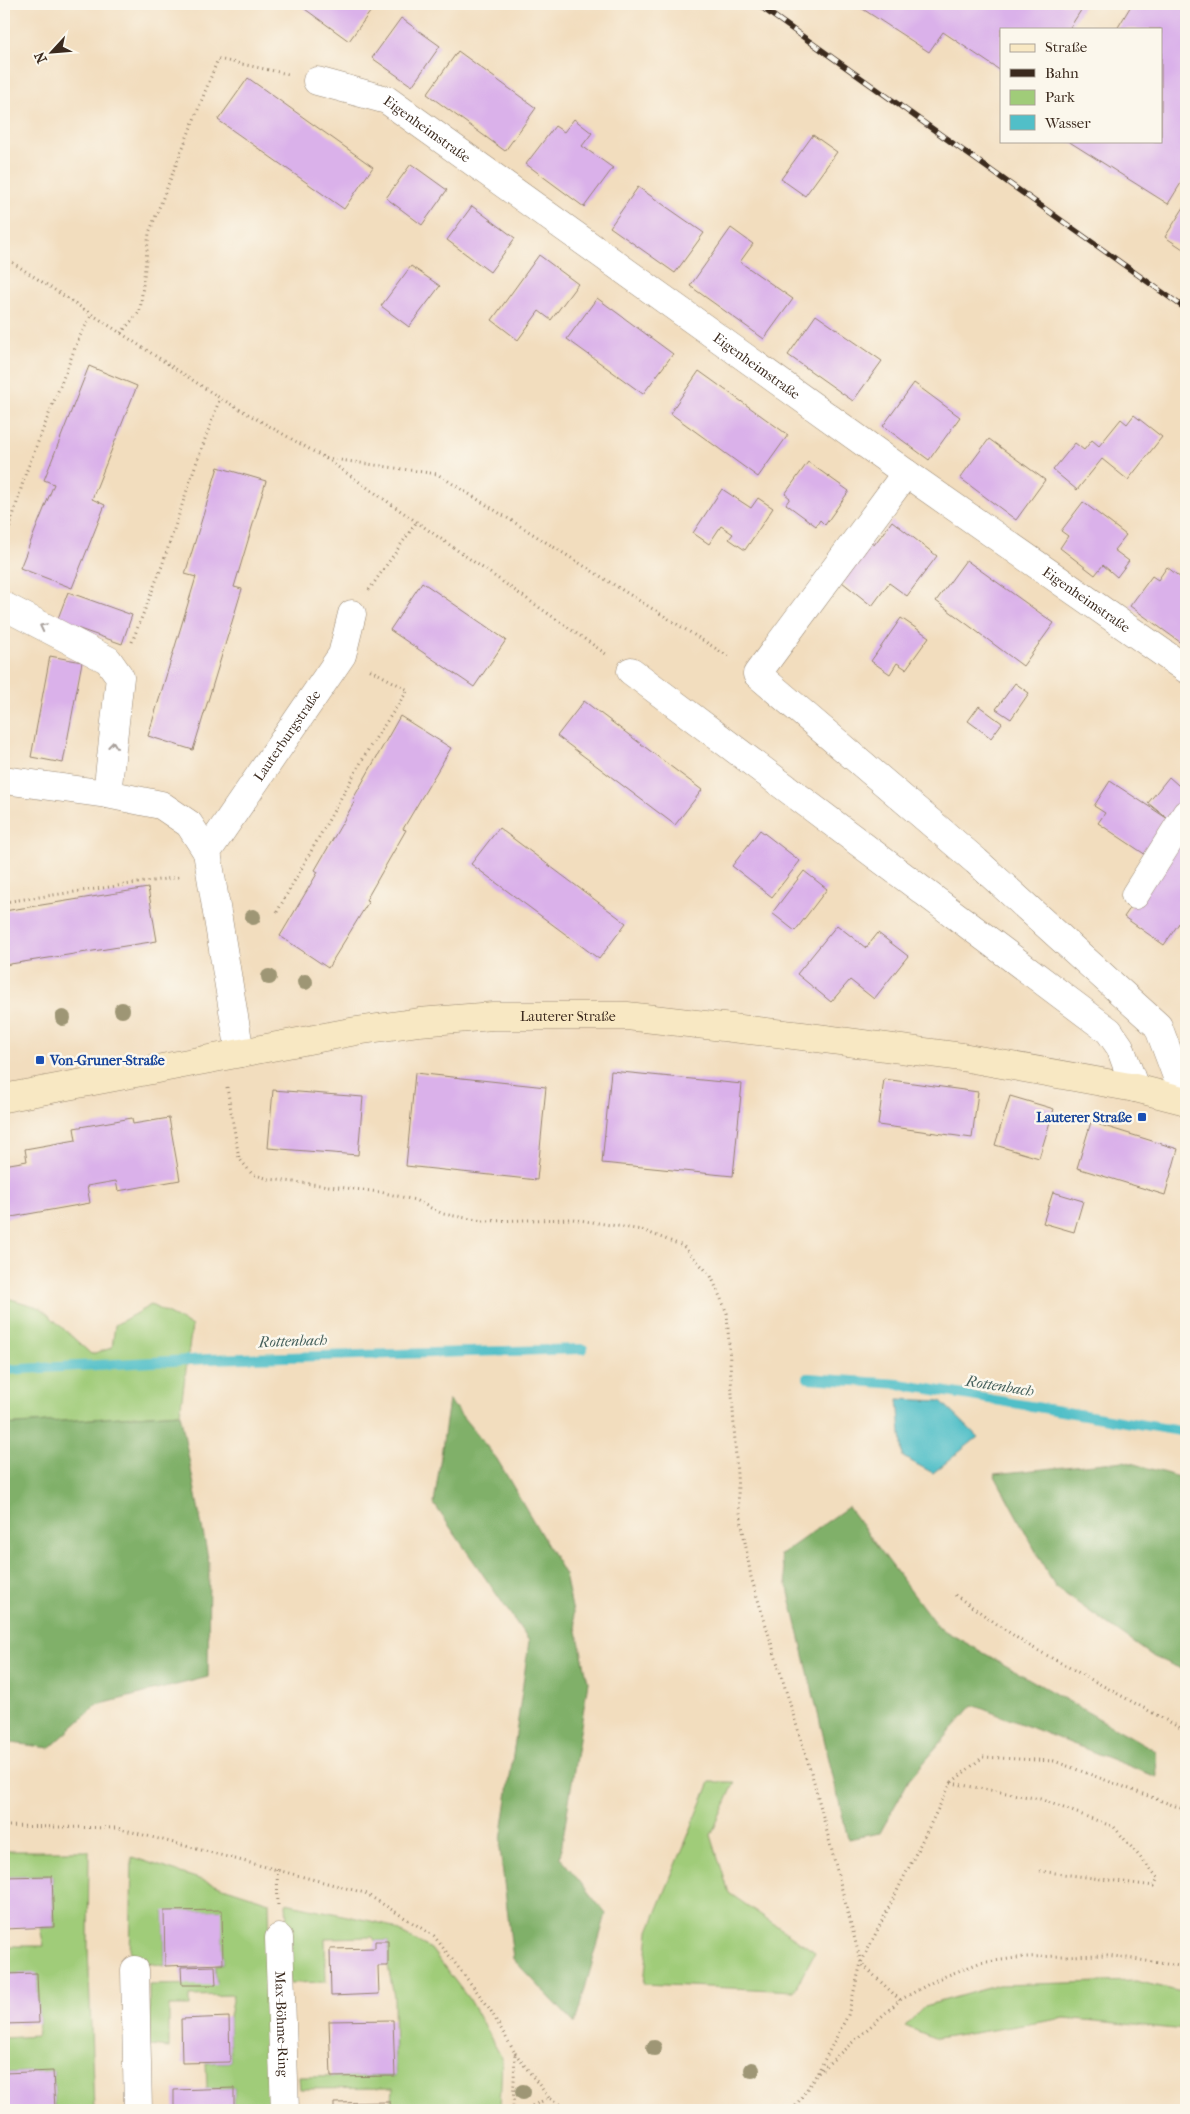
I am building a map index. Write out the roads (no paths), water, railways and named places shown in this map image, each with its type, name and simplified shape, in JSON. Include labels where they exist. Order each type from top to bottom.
[{"type":"street","name":"Eigenheimstraße","points":[[317,81],[388,100],[906,473],[1186,669]]},
{"type":"street","points":[[906,473],[757,674],[976,861],[1158,1026],[1186,1101]]},
{"type":"street","points":[[4,606],[108,660],[120,677],[107,794]]},
{"type":"street","name":"Lauterburgstraße","points":[[208,862],[342,654],[352,614]]},
{"type":"street","points":[[631,671],[1109,1031],[1120,1048],[1135,1088]]},
{"type":"street","points":[[4,780],[107,794],[161,805],[189,824],[208,862],[231,1054]]},
{"type":"street","points":[[1135,895],[1186,814]]},
{"type":"street","name":"Lauterer Straße","points":[[4,1098],[356,1031],[418,1022],[494,1016],[627,1016],[953,1056],[1135,1088],[1186,1101]]},
{"type":"street","name":"Max-Böhme-Ring","points":[[279,1938],[285,2110]]},
{"type":"street","points":[[135,1970],[138,2110]]},
{"type":"water","points":[[898,1399],[941,1401],[978,1437],[933,1473],[903,1457]]},
{"type":"waterway","name":"Rottenbach","points":[[4,1370],[209,1359],[583,1349]]},
{"type":"waterway","name":"Rottenbach","points":[[808,1378],[899,1384],[1186,1432]]},
{"type":"railway","points":[[757,4],[1186,309]]},
{"type":"place","name":"Von-Gruner-Straße","points":[[40,1060]]},
{"type":"place","name":"Lauterer Straße","points":[[1142,1117]]}]
